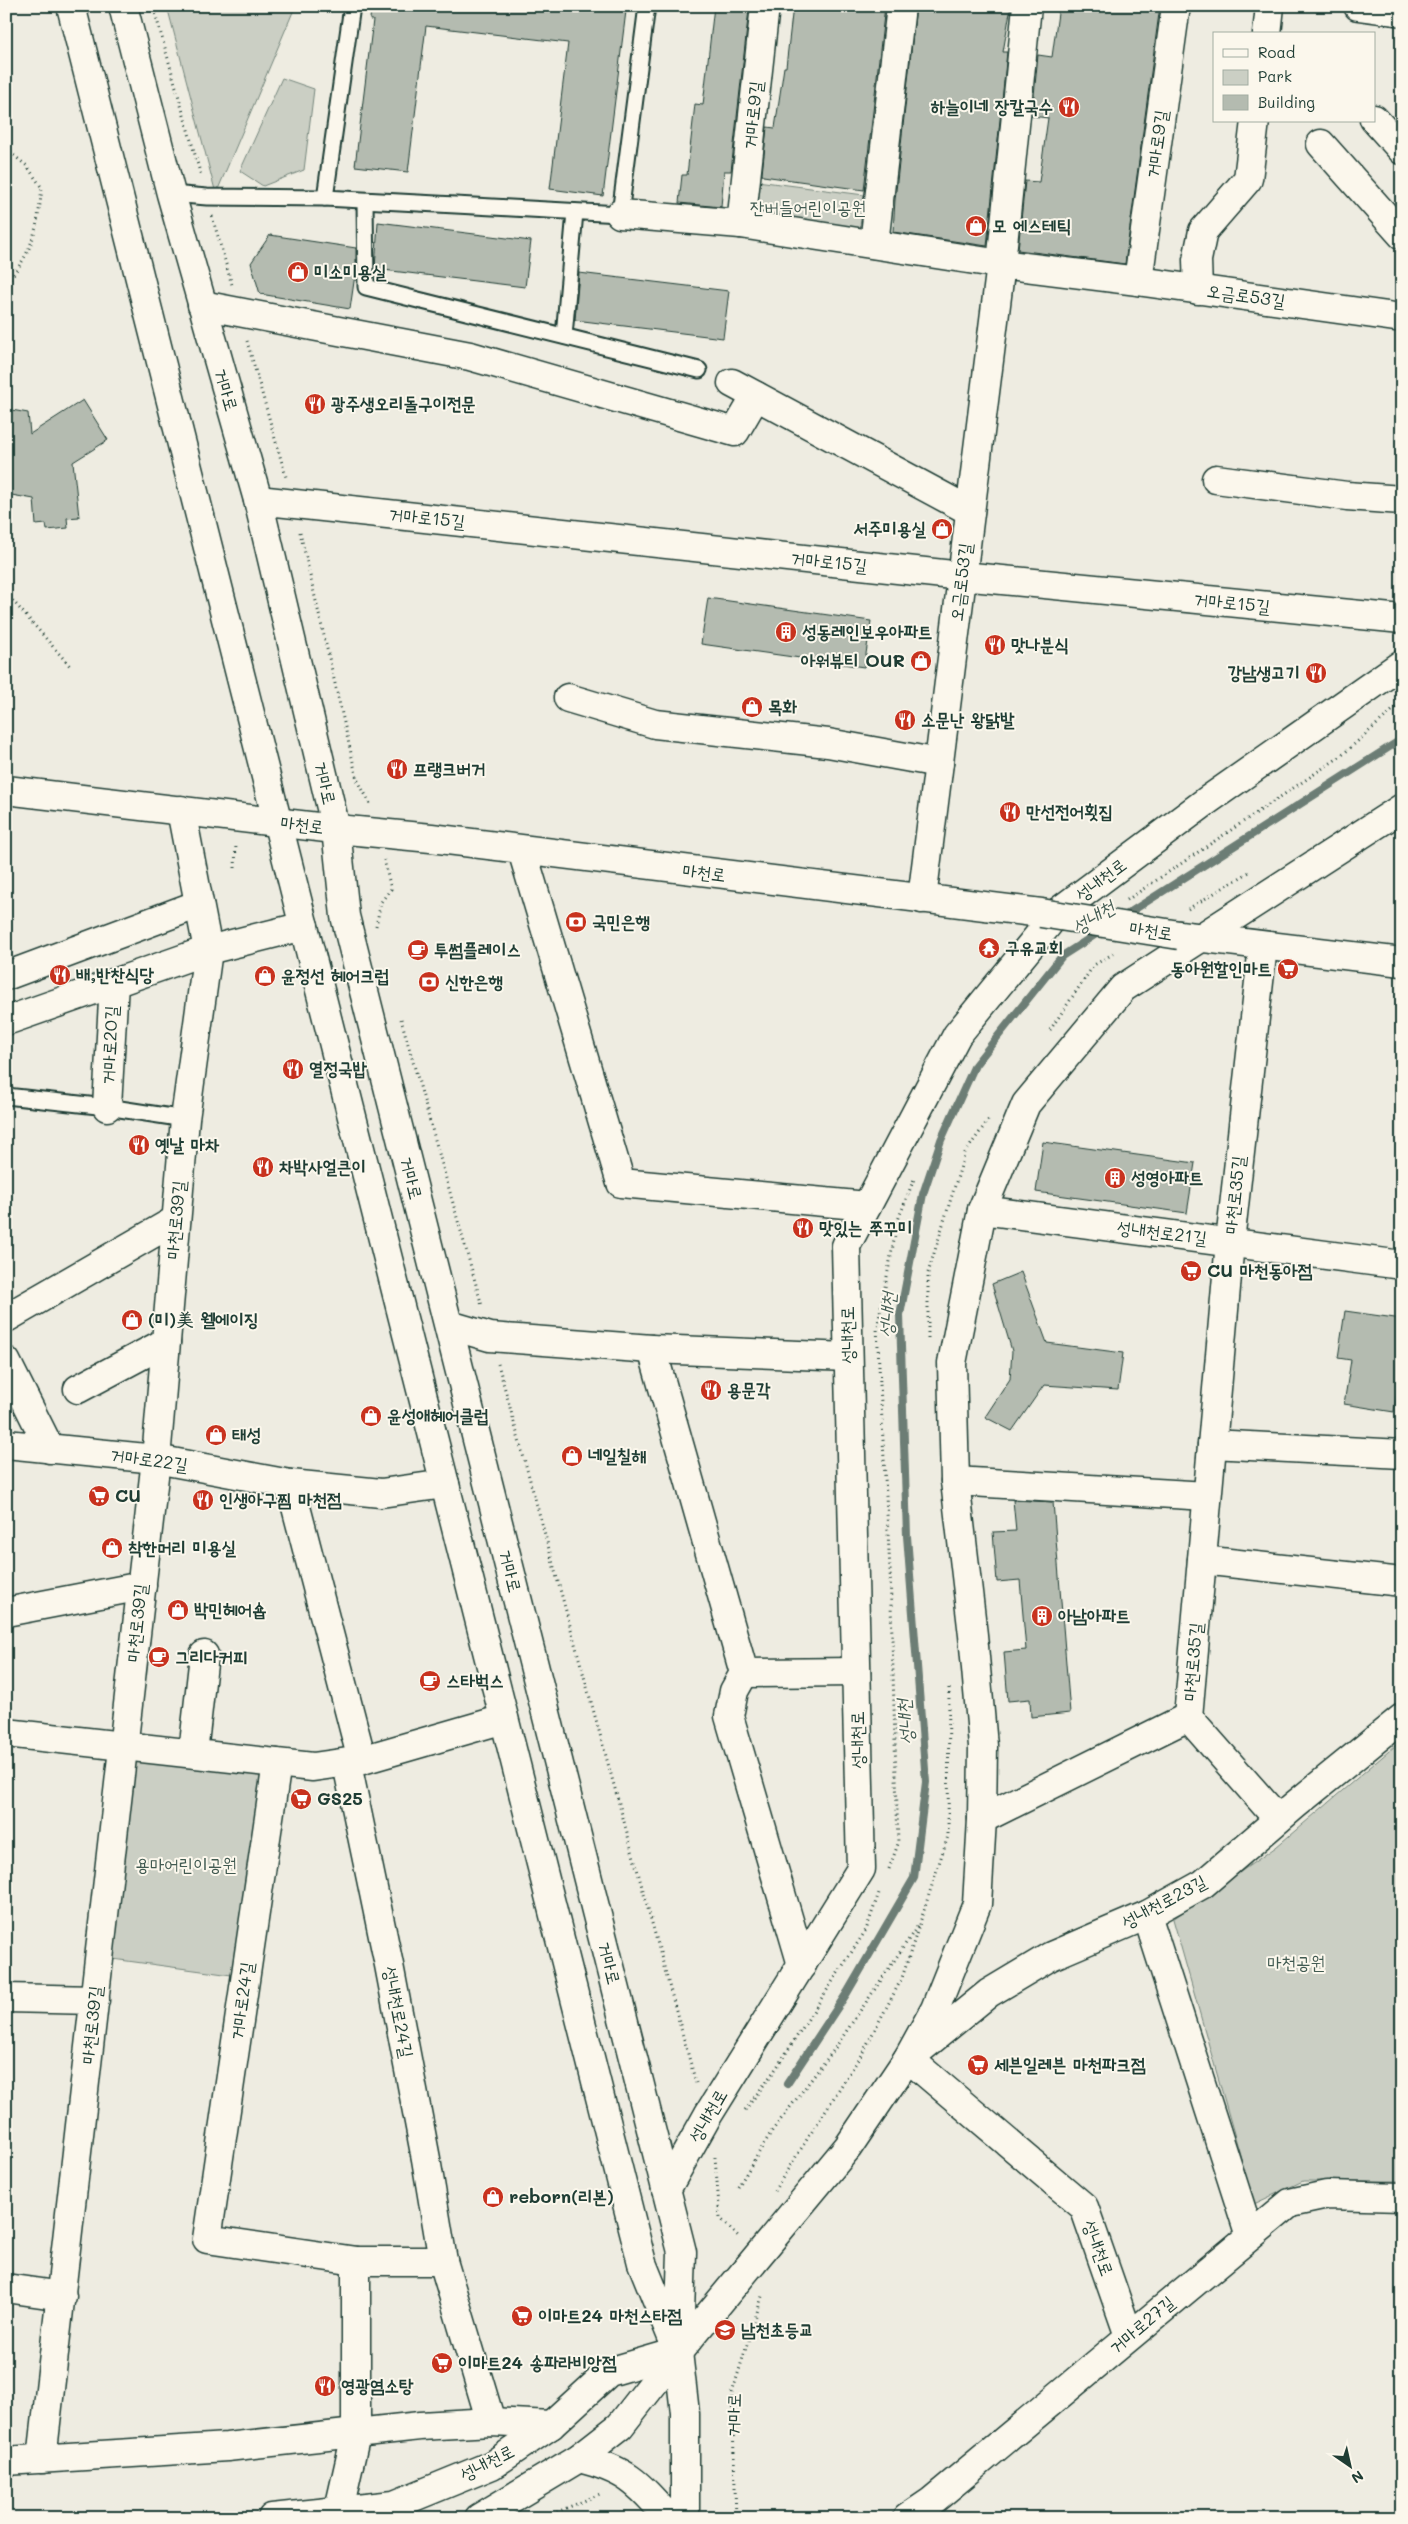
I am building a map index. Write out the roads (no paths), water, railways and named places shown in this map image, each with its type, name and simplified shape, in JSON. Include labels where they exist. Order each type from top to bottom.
[{"type":"street","name":"거마로","points":[[71,6],[642,2263],[678,2352]]},
{"type":"street","name":"거마로","points":[[123,6],[171,194],[258,500],[336,829],[345,916],[682,2252],[678,2352],[685,2413],[685,2518]]},
{"type":"street","name":"거마로9길","points":[[741,224],[765,6]]},
{"type":"street","points":[[874,244],[901,6]]},
{"type":"street","name":"오금로53길","points":[[922,899],[1001,264],[1027,6]]},
{"type":"street","name":"거마로9길","points":[[1138,281],[1176,6]]},
{"type":"street","points":[[1267,32],[1270,6]]},
{"type":"street","points":[[1358,6],[1402,12]]},
{"type":"street","points":[[1376,121],[1402,150]]},
{"type":"street","points":[[1198,290],[1197,260],[1204,230],[1248,179],[1255,122]]},
{"type":"street","points":[[1321,144],[1402,235]]},
{"type":"street","name":"오금로53길","points":[[620,214],[741,224],[1001,264],[1402,318]]},
{"type":"street","points":[[202,305],[470,356],[736,432],[756,396]]},
{"type":"street","points":[[732,384],[970,511]]},
{"type":"street","points":[[1216,479],[1347,496],[1402,500]]},
{"type":"street","name":"거마로15길","points":[[258,500],[962,576],[1402,619]]},
{"type":"street","name":"성내천로","points":[[666,2190],[706,2119],[860,1869],[846,1246],[957,1035],[1058,912],[1208,800],[1402,664]]},
{"type":"street","points":[[568,698],[655,724],[828,744],[939,763]]},
{"type":"street","name":"마천로","points":[[6,790],[336,829],[431,838],[1186,930],[1263,946],[1402,962]]},
{"type":"street","points":[[479,2518],[579,2458],[620,2426],[758,2254],[848,2147],[908,2058],[935,2009],[976,1904],[982,1819],[983,1746],[973,1635],[955,1481],[952,1363],[982,1210],[1026,1104],[1124,988],[1186,930],[1402,808]]},
{"type":"street","name":"마천로39길","points":[[42,2459],[156,1459],[185,1119],[208,950],[181,810]]},
{"type":"street","points":[[522,850],[621,1183],[867,1206]]},
{"type":"street","points":[[6,976],[199,904]]},
{"type":"street","points":[[6,1021],[208,950],[304,926]]},
{"type":"street","name":"마천로35길","points":[[1263,946],[1230,1242],[1188,1717],[1278,1819]]},
{"type":"street","name":"거마로20길","points":[[107,1107],[114,983]]},
{"type":"street","name":"성내천로21길","points":[[982,1210],[1402,1265]]},
{"type":"street","points":[[6,1318],[176,1220]]},
{"type":"street","points":[[449,1325],[490,1337],[652,1349],[848,1357]]},
{"type":"street","points":[[78,1390],[166,1342]]},
{"type":"street","points":[[652,1349],[744,1673],[734,1691],[729,1716],[802,1965]]},
{"type":"street","points":[[6,1361],[50,1449]]},
{"type":"street","name":"거마로22길","points":[[6,1444],[156,1459],[290,1484],[381,1493],[445,1484]]},
{"type":"street","points":[[1212,1444],[1402,1454]]},
{"type":"street","points":[[955,1481],[1208,1496]]},
{"type":"street","name":"성내천로24길","points":[[290,1484],[354,1762],[443,2262],[491,2422]]},
{"type":"street","points":[[1202,1560],[1402,1582]]},
{"type":"street","points":[[6,1612],[142,1586]]},
{"type":"street","points":[[193,1753],[204,1655]]},
{"type":"street","points":[[744,1673],[856,1672]]},
{"type":"street","points":[[982,1819],[1188,1717]]},
{"type":"street","name":"성내천로23길","points":[[908,2058],[989,1994],[1043,1961],[1148,1915],[1203,1884],[1278,1819],[1402,1718]]},
{"type":"street","points":[[6,1733],[313,1767],[354,1762],[504,1719]]},
{"type":"street","name":"거마로24길","points":[[277,1763],[207,2239],[356,2262]]},
{"type":"street","points":[[1148,1915],[1250,2236]]},
{"type":"street","points":[[6,1998],[95,2000]]},
{"type":"street","name":"성내천로","points":[[908,2058],[1084,2207],[1130,2336]]},
{"type":"street","name":"거마로27길","points":[[907,2518],[932,2501],[1290,2203],[1327,2195],[1402,2197]]},
{"type":"street","points":[[338,2515],[356,2434],[356,2262],[443,2262]]},
{"type":"street","points":[[6,2288],[62,2296]]},
{"type":"street","name":"성내천로","points":[[272,2518],[338,2515],[394,2504],[492,2465],[551,2425],[609,2372],[678,2352]]},
{"type":"street","points":[[6,2460],[227,2447],[420,2426],[491,2422],[551,2425]]},
{"type":"street","points":[[579,2458],[605,2465],[639,2484],[669,2518]]},
{"type":"lane","points":[[324,198],[352,6]]},
{"type":"lane","points":[[171,194],[207,197],[324,198],[620,214],[648,6]]},
{"type":"lane","points":[[365,201],[366,287],[699,370]]},
{"type":"lane","points":[[564,336],[575,212]]},
{"type":"lane","name":"거마로20길","points":[[6,1096],[107,1107],[185,1119]]},
{"type":"waterway","name":"성내천","points":[[1121,918],[1402,739]]},
{"type":"waterway","name":"성내천","points":[[787,2084],[847,1993],[914,1878],[926,1782],[907,1536],[900,1315],[923,1194],[941,1140],[975,1065],[1062,956],[1101,931]]},
{"type":"place","name":"하늘이네 장칼국수","points":[[1069,107]]},
{"type":"place","name":"모 에스테틱","points":[[976,226]]},
{"type":"place","name":"미소미용실","points":[[298,272]]},
{"type":"place","name":"광주생오리돌구이전문","points":[[315,404]]},
{"type":"place","name":"서주미용실","points":[[942,529]]},
{"type":"place","name":"성동레인보우아파트","points":[[786,632]]},
{"type":"place","name":"맛나분식","points":[[995,645]]},
{"type":"place","name":"아워뷰티 OUR","points":[[921,661]]},
{"type":"place","name":"강남생고기","points":[[1316,673]]},
{"type":"place","name":"목화","points":[[752,707]]},
{"type":"place","name":"소문난 왕닭발","points":[[905,720]]},
{"type":"place","name":"프랭크버거","points":[[397,769]]},
{"type":"place","name":"만선전어횟집","points":[[1010,812]]},
{"type":"place","name":"국민은행","points":[[576,922]]},
{"type":"place","name":"구유교회","points":[[989,948]]},
{"type":"place","name":"투썸플레이스","points":[[418,950]]},
{"type":"place","name":"동아원할인마트","points":[[1288,969]]},
{"type":"place","name":"배,반찬식당","points":[[60,975]]},
{"type":"place","name":"윤정선 헤어크럽","points":[[265,976]]},
{"type":"place","name":"신한은행","points":[[429,982]]},
{"type":"place","name":"열정국밥","points":[[293,1069]]},
{"type":"place","name":"옛날 마차","points":[[139,1145]]},
{"type":"place","name":"차박사얼큰이","points":[[263,1167]]},
{"type":"place","name":"성영아파트","points":[[1115,1178]]},
{"type":"place","name":"맛있는 쭈꾸미","points":[[803,1228]]},
{"type":"place","name":"CU 마천동아점","points":[[1191,1271]]},
{"type":"place","name":"(미)美 웰에이징","points":[[132,1320]]},
{"type":"place","name":"용문각","points":[[711,1390]]},
{"type":"place","name":"윤성애헤어클럽","points":[[371,1416]]},
{"type":"place","name":"태성","points":[[216,1435]]},
{"type":"place","name":"네일칠해","points":[[572,1456]]},
{"type":"place","name":"CU","points":[[99,1496]]},
{"type":"place","name":"인생아구찜 마천점","points":[[203,1500]]},
{"type":"place","name":"착한머리 미용실","points":[[112,1548]]},
{"type":"place","name":"박민헤어숍","points":[[178,1610]]},
{"type":"place","name":"아남아파트","points":[[1042,1616]]},
{"type":"place","name":"그리다커피","points":[[159,1657]]},
{"type":"place","name":"스타벅스","points":[[430,1681]]},
{"type":"place","name":"GS25","points":[[301,1799]]},
{"type":"place","name":"세븐일레븐 마천파크점","points":[[978,2065]]},
{"type":"place","name":"reborn(리본)","points":[[493,2197]]},
{"type":"place","name":"이마트24 마천스타점","points":[[522,2316]]},
{"type":"place","name":"남천초등교","points":[[725,2330]]},
{"type":"place","name":"이마트24 송파라비앙점","points":[[442,2363]]},
{"type":"place","name":"영광염소탕","points":[[325,2386]]},
{"type":"park label","name":"잔버들어린이공원","points":[[808,208]]},
{"type":"park label","name":"용마어린이공원","points":[[186,1865]]},
{"type":"park label","name":"마천공원","points":[[1296,1963]]}]
